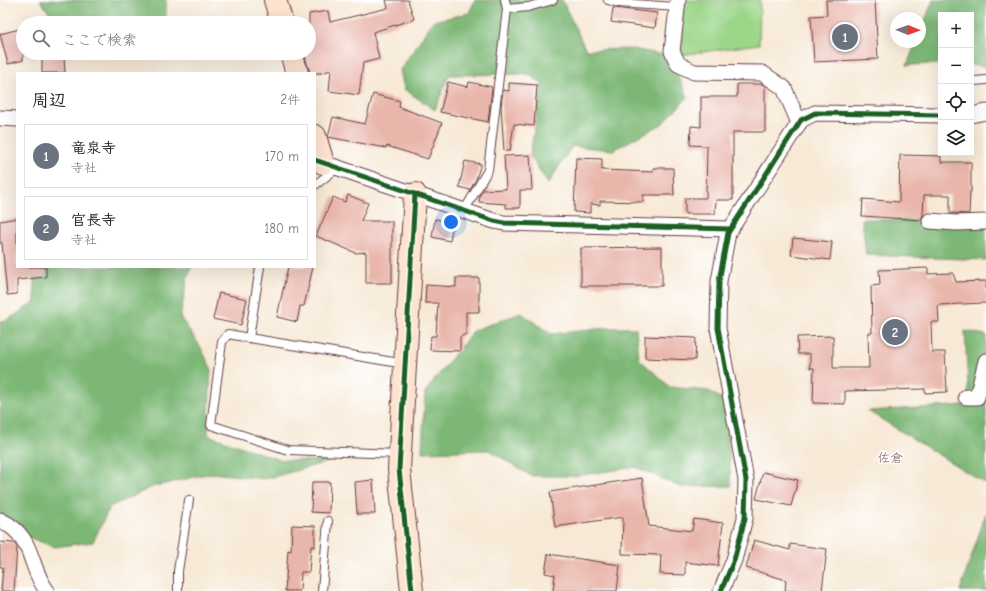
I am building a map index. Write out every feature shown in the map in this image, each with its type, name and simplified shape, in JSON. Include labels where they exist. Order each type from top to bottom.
[{"type":"street","points":[[275,0],[280,16]]},
{"type":"street","points":[[678,4],[672,51],[678,64],[694,72],[762,73],[784,88],[799,123]]},
{"type":"street","points":[[293,60],[297,72]]},
{"type":"street","points":[[974,114],[986,112]]},
{"type":"street","points":[[721,591],[734,560],[745,518],[746,480],[718,328],[719,282],[728,233],[801,120],[815,113],[938,115]]},
{"type":"street","points":[[0,118],[16,119]]},
{"type":"street","points":[[316,139],[325,163],[494,221],[504,223],[730,229]]},
{"type":"street","points":[[412,591],[399,469],[415,194]]},
{"type":"street","points":[[930,221],[956,223],[986,222]]},
{"type":"street","points":[[966,397],[977,397],[986,362]]},
{"type":"street","points":[[0,520],[7,523],[20,534],[28,546],[41,582],[47,591]]},
{"type":"lane","points":[[464,211],[488,170],[507,10],[505,0]]},
{"type":"lane","points":[[507,10],[528,7],[553,0]]},
{"type":"lane","points":[[608,0],[618,3],[678,4]]},
{"type":"lane","points":[[975,81],[986,80]]},
{"type":"lane","points":[[316,183],[325,163]]},
{"type":"lane","points":[[249,338],[260,268]]},
{"type":"lane","points":[[400,454],[288,450],[211,425],[222,342],[228,334],[405,364]]},
{"type":"lane","points":[[178,591],[178,571],[189,500]]},
{"type":"lane","points":[[322,591],[328,521]]},
{"type":"green space","points":[[40,0],[166,0],[166,16],[52,16]]},
{"type":"green space","points":[[475,0],[562,0],[586,50],[633,49],[669,56],[688,97],[662,124],[613,150],[572,146],[548,184],[530,155],[542,84],[528,74],[449,75],[435,110],[404,89],[400,70],[433,21],[469,13]]},
{"type":"green space","points":[[684,0],[760,0],[759,44],[681,55]]},
{"type":"green space","points":[[933,0],[986,0],[986,67],[974,65],[974,12],[938,12],[938,64],[907,65],[914,48],[926,48],[926,18]]},
{"type":"green space","points":[[862,219],[986,223],[986,260],[866,255]]},
{"type":"green space","points":[[34,268],[192,268],[188,276],[180,317],[200,346],[211,368],[208,435],[280,460],[331,461],[266,479],[211,473],[152,487],[110,507],[93,542],[54,547],[0,526],[0,321],[7,320],[35,302]]},
{"type":"green space","points":[[521,313],[551,334],[606,328],[636,328],[639,359],[670,387],[709,391],[726,402],[731,486],[680,487],[636,467],[574,476],[531,476],[489,450],[422,452],[425,392],[474,330]]},
{"type":"green space","points":[[965,331],[986,335],[986,484],[868,411],[969,405]]},
{"type":"green space","points":[[986,513],[986,591],[960,591]]},
{"type":"building","points":[[386,0],[408,0],[414,19],[373,32],[379,59],[363,63],[359,95],[329,91],[331,70],[322,73],[310,72],[306,60],[316,60],[316,16],[309,16],[309,14],[328,11],[330,22],[388,8]]},
{"type":"building","points":[[826,0],[875,0],[878,59],[814,62],[811,16],[827,15]]},
{"type":"building","points":[[613,8],[657,13],[655,28],[611,22]]},
{"type":"building","points":[[16,30],[16,60],[23,60],[8,64],[0,34]]},
{"type":"building","points":[[42,60],[64,60],[65,72],[42,72]]},
{"type":"building","points":[[448,82],[468,87],[469,82],[492,87],[488,122],[440,112]]},
{"type":"building","points":[[509,83],[537,85],[534,126],[514,124],[510,151],[504,151],[501,107],[503,90],[509,91]]},
{"type":"building","points":[[737,84],[762,84],[765,86],[765,132],[733,132],[733,200],[716,200],[715,214],[685,214],[685,198],[706,198],[707,146],[690,145],[691,126],[701,127],[701,97],[737,97]]},
{"type":"building","points":[[373,94],[400,101],[399,107],[442,123],[428,159],[387,146],[386,148],[328,137],[333,117],[365,124]]},
{"type":"building","points":[[530,155],[532,190],[520,190],[520,208],[506,208],[506,204],[479,202],[480,195],[483,190],[506,189],[504,156]]},
{"type":"building","points":[[900,155],[941,156],[941,162],[971,162],[969,214],[950,213],[950,195],[924,195],[923,215],[921,220],[862,216],[863,199],[899,202]]},
{"type":"building","points":[[576,158],[602,159],[602,170],[653,172],[653,168],[673,168],[674,195],[643,195],[643,202],[600,201],[600,205],[590,204],[590,213],[574,212]]},
{"type":"building","points":[[465,161],[481,164],[476,179],[470,190],[459,187]]},
{"type":"building","points":[[348,195],[368,203],[361,221],[392,221],[392,283],[366,283],[366,252],[356,253],[316,236],[333,197],[345,202]]},
{"type":"building","points":[[16,218],[16,268],[46,268],[46,277],[17,280],[17,294],[7,295],[2,243],[0,243],[0,221]]},
{"type":"building","points":[[435,219],[453,223],[450,241],[432,237]]},
{"type":"building","points":[[793,238],[832,242],[830,260],[791,255]]},
{"type":"building","points":[[662,247],[662,286],[581,286],[581,248]]},
{"type":"building","points":[[288,268],[313,268],[304,306],[300,306],[297,322],[277,317]]},
{"type":"building","points":[[928,268],[928,274],[953,273],[956,282],[986,281],[986,303],[938,305],[939,322],[931,322],[932,352],[945,352],[947,392],[925,393],[925,389],[845,391],[845,404],[813,403],[814,368],[810,368],[810,354],[798,354],[797,337],[833,336],[833,368],[869,368],[868,333],[872,333],[871,286],[880,285],[879,270]]},
{"type":"building","points":[[456,278],[479,278],[479,312],[466,312],[466,334],[460,337],[460,351],[430,350],[431,336],[436,336],[438,303],[425,303],[426,285],[456,287]]},
{"type":"building","points":[[219,293],[247,299],[241,325],[213,319]]},
{"type":"building","points":[[645,336],[696,338],[695,360],[645,358]]},
{"type":"building","points":[[763,472],[798,480],[791,506],[756,499]]},
{"type":"building","points":[[642,478],[649,526],[692,531],[694,519],[723,523],[718,566],[685,562],[685,575],[660,574],[661,555],[622,554],[623,517],[555,527],[550,492]]},
{"type":"building","points":[[373,480],[375,514],[357,514],[355,482]]},
{"type":"building","points":[[312,482],[330,482],[329,513],[311,512]]},
{"type":"building","points":[[292,525],[315,526],[315,547],[311,546],[309,572],[301,572],[300,591],[285,591],[288,550],[291,551]]},
{"type":"building","points":[[754,540],[790,550],[790,544],[827,549],[822,591],[785,591],[786,580],[746,568]]},
{"type":"building","points":[[0,542],[14,543],[17,547],[14,591],[1,591],[3,567],[0,567]]},
{"type":"building","points":[[548,554],[620,565],[617,591],[553,591],[555,575],[545,573]]},
{"type":"cycle path","points":[[721,591],[734,560],[745,518],[746,480],[718,328],[719,281],[728,233],[801,120],[815,113],[938,115]]},
{"type":"cycle path","points":[[316,160],[494,221],[504,223],[730,229]]},
{"type":"cycle path","points":[[412,591],[399,469],[415,194]]},
{"type":"place","name":"竜泉寺","points":[[845,37]]},
{"type":"place","name":"官長寺","points":[[895,332]]},
{"type":"district","name":"佐倉","points":[[890,457]]}]
